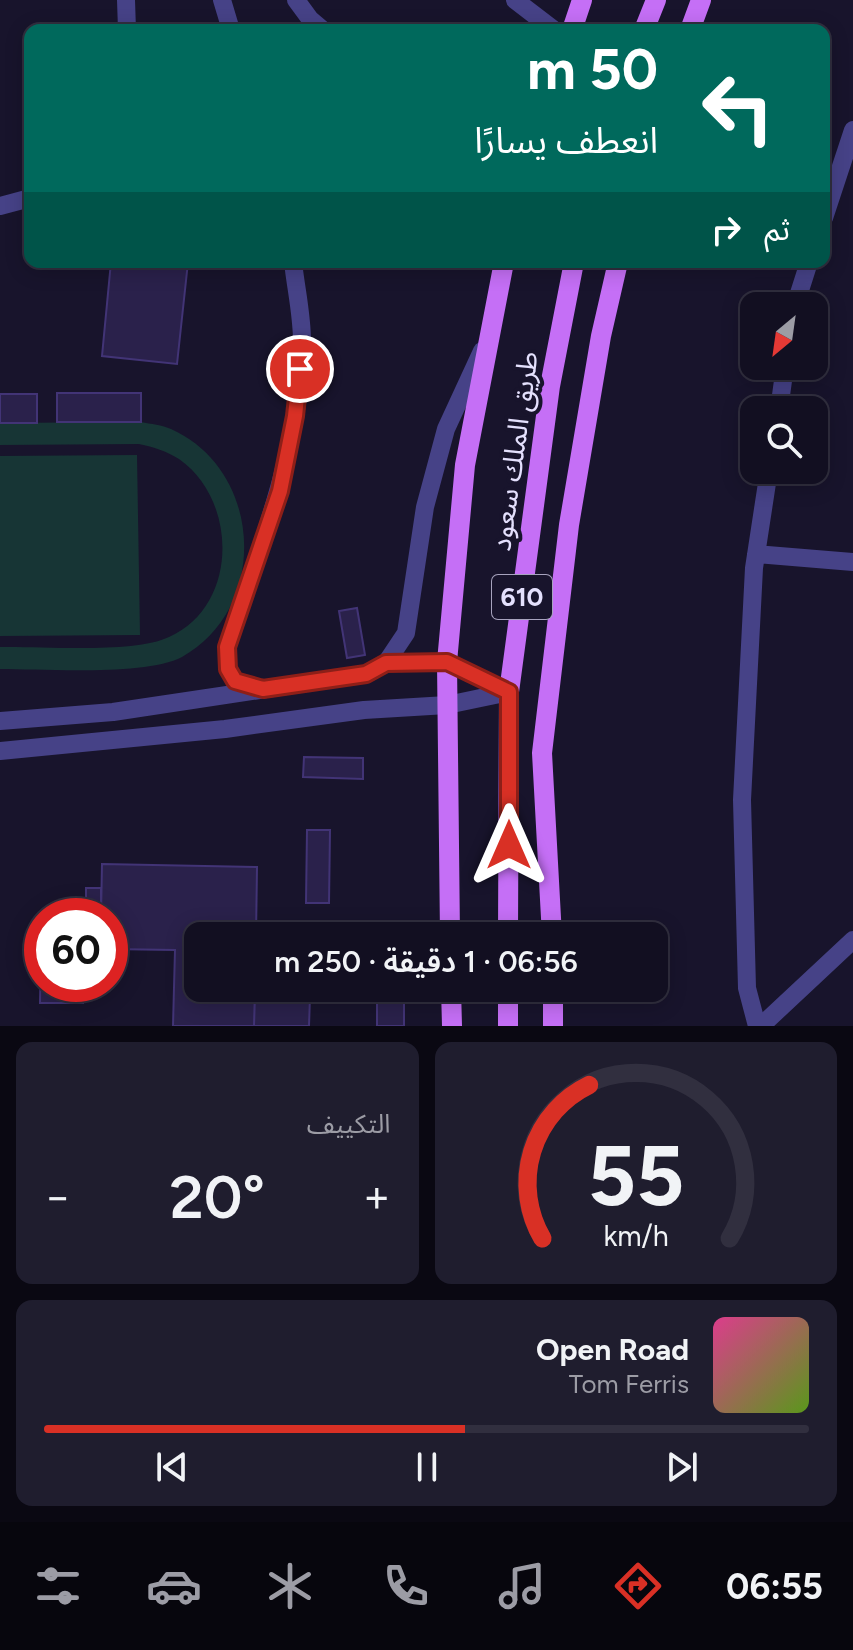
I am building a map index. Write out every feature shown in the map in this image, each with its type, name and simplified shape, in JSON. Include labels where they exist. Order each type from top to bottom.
[{"type":"main road","points":[[574,24],[582,0]]},
{"type":"main road","points":[[646,24],[656,0]]},
{"type":"main road","points":[[692,24],[701,0]]},
{"type":"main road","name":"طريق الملك سعود","points":[[450,922],[447,662],[465,465],[503,268]]},
{"type":"main road","name":"طريق الملك سعود","points":[[508,922],[509,692],[550,386],[573,268]]},
{"type":"main road","points":[[551,922],[542,753],[569,525],[601,336],[617,268]]},
{"type":"main road","points":[[451,1002],[452,1026]]},
{"type":"main road","points":[[508,1002],[508,1026]]},
{"type":"main road","points":[[553,1002],[553,1026]]},
{"type":"street","points":[[126,0],[127,24]]},
{"type":"street","points":[[222,0],[229,24]]},
{"type":"street","points":[[296,0],[316,24]]},
{"type":"street","points":[[515,0],[546,24]]},
{"type":"street","points":[[830,200],[853,130]]},
{"type":"street","points":[[0,206],[24,200]]},
{"type":"street","points":[[263,689],[235,681],[228,669],[227,647],[280,491],[295,416],[302,345],[294,268]]},
{"type":"street","points":[[799,292],[807,268]]},
{"type":"street","points":[[0,721],[113,712],[366,674],[386,663],[406,633],[425,507],[446,429],[489,337]]},
{"type":"street","points":[[767,484],[756,554],[742,800],[747,988],[759,1026],[853,940]]},
{"type":"street","points":[[756,554],[853,562]]},
{"type":"street","points":[[386,663],[447,662],[509,692]]},
{"type":"street","points":[[0,751],[225,729],[364,710],[447,705],[509,692]]},
{"type":"green space","points":[[141,422],[171,429],[201,449],[224,475],[238,506],[244,540],[241,574],[230,606],[211,635],[182,657],[166,663],[94,670],[0,669],[0,647],[134,646],[169,637],[192,622],[208,602],[218,578],[222,552],[220,525],[212,500],[198,477],[179,459],[139,444],[0,445],[0,423]]},
{"type":"green space","points":[[137,455],[140,635],[0,636],[0,456]]},
{"type":"building","points":[[110,268],[187,268],[177,364],[102,356]]},
{"type":"building","points":[[57,393],[141,393],[141,422],[57,422]]},
{"type":"building","points":[[0,394],[37,394],[37,423],[0,423]]},
{"type":"building","points":[[357,608],[365,655],[347,658],[339,611]]},
{"type":"building","points":[[304,757],[363,758],[363,779],[303,777]]},
{"type":"building","points":[[307,830],[330,830],[329,903],[306,903]]},
{"type":"building","points":[[102,864],[257,867],[256,922],[184,922],[184,1002],[255,1002],[254,1026],[173,1026],[175,950],[128,949],[128,898],[101,898]]},
{"type":"building","points":[[86,888],[101,888],[101,898],[86,898]]},
{"type":"building","points":[[40,1002],[83,1002],[83,1003]]},
{"type":"building","points":[[255,1002],[310,1002],[309,1026],[254,1026]]},
{"type":"building","points":[[377,1002],[404,1002],[404,1026],[377,1026]]},
{"type":"route","points":[[300,369],[295,416],[280,491],[227,647],[228,669],[235,681],[263,689],[366,674],[386,663],[447,662],[509,692],[509,845]]}]
